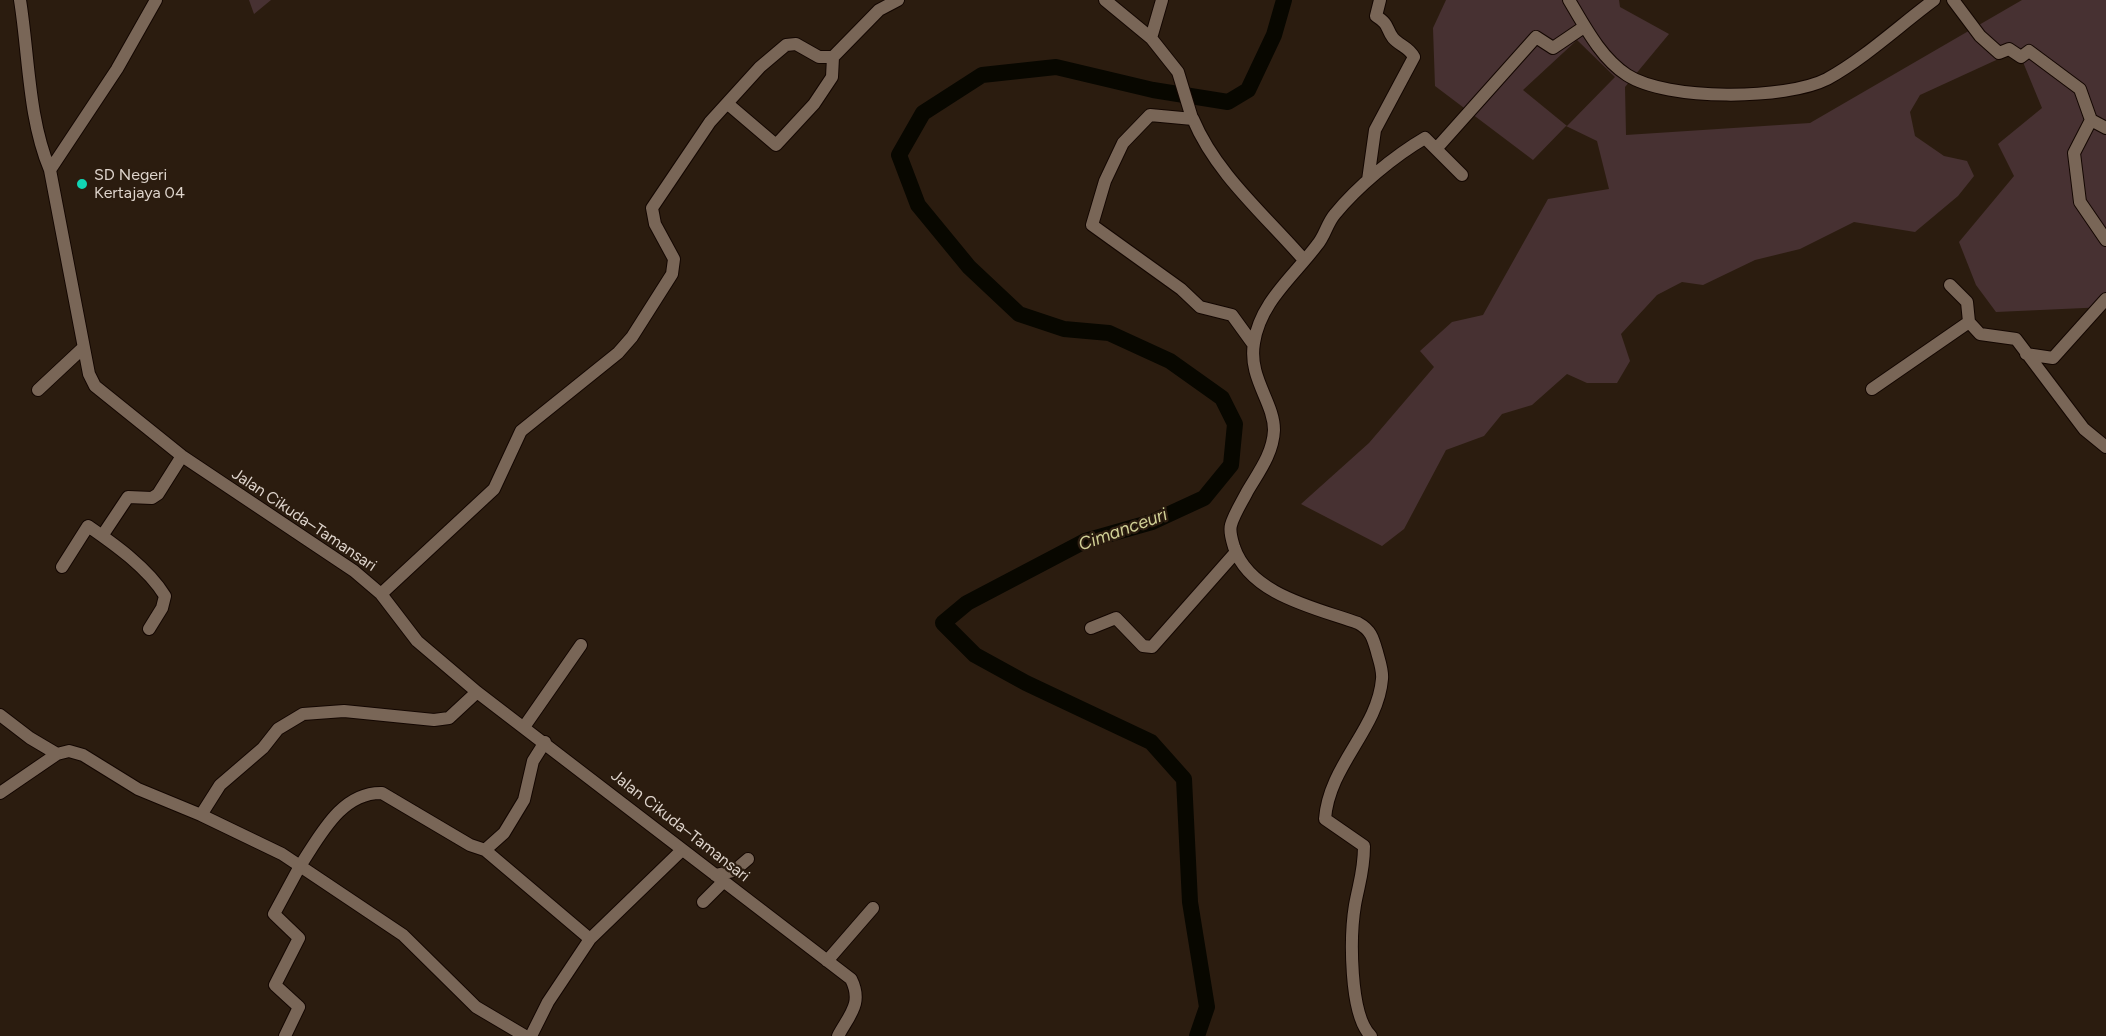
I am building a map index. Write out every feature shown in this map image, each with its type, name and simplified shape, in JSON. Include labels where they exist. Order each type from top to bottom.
[{"type":"street","name":"Jalan Cikuda–Tamansari","points":[[20,0],[30,86],[45,158],[50,170],[89,374],[95,386],[182,456],[354,571],[381,594],[417,641],[477,692],[852,979],[858,992],[856,1002],[838,1036]]},
{"type":"street","points":[[50,170],[117,69],[156,0]]},
{"type":"street","points":[[728,104],[771,144],[776,145],[814,104],[832,77],[833,57],[879,10],[898,0]]},
{"type":"street","points":[[1105,0],[1151,38],[1178,72],[1192,118]]},
{"type":"street","points":[[1151,38],[1162,0]]},
{"type":"street","points":[[1368,180],[1375,130],[1414,57],[1410,50],[1393,37],[1387,23],[1376,16],[1380,0]]},
{"type":"street","points":[[1569,0],[1584,27],[1610,60],[1641,84],[1697,94],[1746,94],[1806,87],[1825,80],[1934,0]]},
{"type":"street","points":[[1953,0],[1980,36],[1999,53],[2009,49],[2021,57],[2029,51],[2080,89],[2091,120],[2106,128]]},
{"type":"street","points":[[1436,149],[1536,37],[1553,48],[1584,27]]},
{"type":"street","points":[[381,594],[494,489],[521,431],[618,353],[632,337],[672,274],[674,266],[675,259],[655,224],[652,207],[710,122],[760,67],[786,45],[796,44],[819,57],[833,57]]},
{"type":"street","points":[[1253,344],[1232,315],[1200,307],[1181,289],[1092,225],[1105,181],[1123,143],[1150,115],[1193,119],[1201,138],[1246,199],[1304,260]]},
{"type":"street","points":[[2091,120],[2074,153],[2075,163],[2080,202],[2106,240]]},
{"type":"street","points":[[1371,1036],[1363,1029],[1360,1020],[1354,984],[1353,924],[1355,904],[1364,870],[1364,846],[1325,819],[1326,801],[1337,772],[1377,701],[1382,679],[1373,637],[1367,628],[1358,623],[1275,591],[1250,572],[1236,552],[1230,526],[1264,465],[1274,431],[1254,372],[1253,344],[1257,328],[1284,281],[1318,244],[1333,215],[1368,180],[1425,138],[1462,176]]},
{"type":"street","points":[[1950,285],[1966,302],[1969,322],[1980,334],[2016,339],[2084,429],[2106,447]]},
{"type":"street","points":[[2026,354],[2053,358],[2106,299]]},
{"type":"street","points":[[1872,389],[1969,322]]},
{"type":"street","points":[[38,390],[84,347]]},
{"type":"street","points":[[102,536],[128,497],[152,498],[158,494],[182,456]]},
{"type":"street","points":[[62,567],[88,526],[146,574],[165,596],[162,608],[149,629]]},
{"type":"street","points":[[1091,628],[1116,618],[1143,646],[1152,647],[1236,552]]},
{"type":"street","points":[[524,727],[581,645]]},
{"type":"street","points":[[201,815],[220,785],[263,748],[278,729],[303,714],[344,711],[434,720],[449,718],[477,692]]},
{"type":"street","points":[[0,715],[30,738],[57,754]]},
{"type":"street","points":[[485,850],[504,833],[525,800],[533,761],[545,742]]},
{"type":"street","points":[[0,793],[57,754],[69,751],[83,755],[138,789],[201,815],[282,854],[403,934],[476,1007],[525,1036]]},
{"type":"street","points":[[285,1036],[299,1007],[275,985],[298,938],[274,914],[300,866],[344,806],[366,793],[382,793],[470,845],[485,850],[590,939]]},
{"type":"street","points":[[531,1036],[548,1002],[590,939],[681,850]]},
{"type":"street","points":[[703,902],[719,878],[734,871],[748,859]]},
{"type":"street","points":[[827,961],[873,908]]},
{"type":"shaded area","points":[[249,0],[271,0],[254,14]]},
{"type":"shaded area","points":[[1446,0],[1619,0],[1620,7],[1669,34],[1625,87],[1626,135],[1810,123],[2022,0],[2106,0],[2106,307],[1996,312],[1976,285],[1959,242],[2014,176],[1998,144],[2042,108],[2018,50],[1920,95],[1910,112],[1915,136],[1944,156],[1967,161],[1974,176],[1958,196],[1915,232],[1854,222],[1800,249],[1755,260],[1703,285],[1682,282],[1657,295],[1621,334],[1630,361],[1617,383],[1587,383],[1567,374],[1532,405],[1502,414],[1484,436],[1446,450],[1404,529],[1382,546],[1301,504],[1369,443],[1434,367],[1420,351],[1452,322],[1483,315],[1548,199],[1609,189],[1597,141],[1566,126],[1533,160],[1435,86],[1433,28]],"holes":[[[1577,40],[1615,77],[1567,126],[1523,90]]]},
{"type":"waterway","name":"Cimanceuri","points":[[1197,1036],[1207,1007],[1190,902],[1184,779],[1151,742],[1026,683],[975,655],[943,623],[967,603],[1085,541],[1152,522],[1204,498],[1231,465],[1235,424],[1222,398],[1170,361],[1109,333],[1064,329],[1019,314],[969,267],[918,205],[899,155],[923,113],[982,75],[1056,67],[1153,90],[1228,102],[1248,90],[1274,35],[1284,0]]},
{"type":"place","name":"SD Negeri Kertajaya 04","points":[[82,184]]}]
